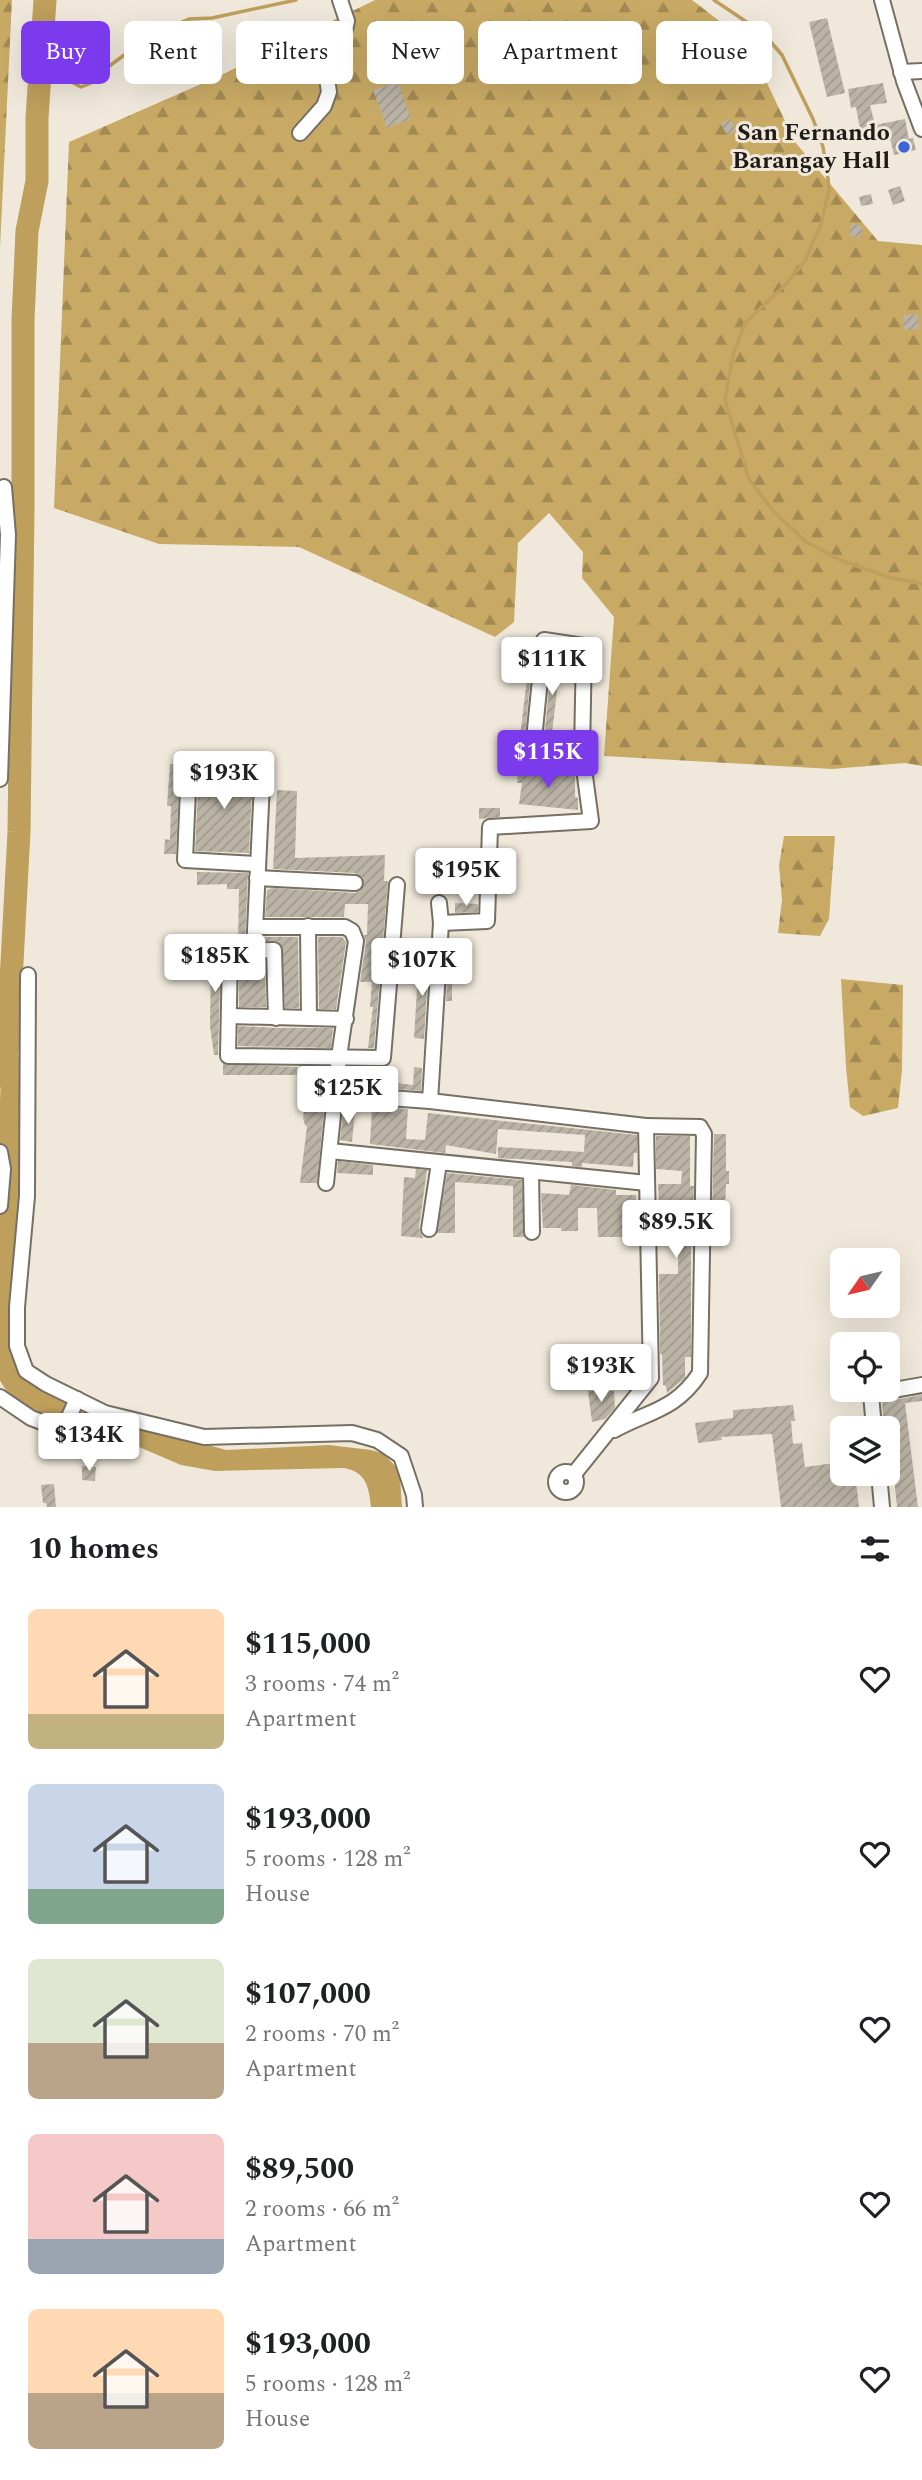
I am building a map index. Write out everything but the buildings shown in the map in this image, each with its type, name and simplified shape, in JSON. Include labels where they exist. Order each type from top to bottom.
[{"type":"street","points":[[300,133],[324,106],[328,92],[325,66],[328,52],[345,30],[347,21],[340,0]]},
{"type":"street","points":[[882,0],[901,72],[922,130]]},
{"type":"street","points":[[901,72],[922,71]]},
{"type":"street","points":[[0,779],[8,535],[5,486]]},
{"type":"street","points":[[441,923],[487,921],[490,827],[591,821],[582,754],[584,646],[544,640],[533,749],[582,754]]},
{"type":"street","points":[[254,951],[263,763]]},
{"type":"street","points":[[189,766],[185,860],[355,883]]},
{"type":"street","points":[[276,1018],[274,950],[230,951],[228,1056],[383,1058],[397,885]]},
{"type":"street","points":[[430,1101],[441,923],[439,903]]},
{"type":"street","points":[[309,926],[309,1017]]},
{"type":"street","points":[[256,927],[345,927],[352,931],[356,941],[339,1058],[326,1183]]},
{"type":"street","points":[[28,975],[27,1196],[17,1307],[17,1346],[26,1371],[105,1413],[204,1437],[352,1433],[377,1440],[401,1456],[414,1495],[415,1507]]},
{"type":"street","points":[[230,1016],[346,1019]]},
{"type":"street","points":[[335,1094],[430,1101],[646,1126],[700,1127],[704,1134],[700,1373],[691,1388],[677,1401],[607,1434]]},
{"type":"street","points":[[566,1500],[558,1488],[556,1478],[564,1471],[574,1474],[651,1378],[646,1126]]},
{"type":"street","points":[[330,1151],[647,1183]]},
{"type":"street","points":[[0,1152],[4,1169],[0,1206]]},
{"type":"street","points":[[429,1229],[439,1163]]},
{"type":"street","points":[[531,1171],[532,1232]]},
{"type":"street","points":[[873,1416],[871,1394],[922,1385]]},
{"type":"street","points":[[0,1397],[31,1418],[63,1430],[77,1399]]},
{"type":"street","points":[[879,1486],[882,1507]]},
{"type":"green space","points":[[0,0],[12,0],[0,248]]},
{"type":"green space","points":[[375,0],[692,0],[719,21],[656,21],[656,84],[767,84],[795,142],[878,241],[922,245],[922,766],[905,763],[832,769],[604,756],[614,617],[582,578],[583,552],[549,513],[518,543],[514,622],[495,637],[299,547],[159,544],[54,508],[69,142],[201,84],[222,84],[222,75],[236,68],[236,84],[353,84],[353,21],[332,21]]},
{"type":"green space","points":[[784,836],[835,836],[829,919],[820,936],[778,933],[782,900],[779,865]]},
{"type":"green space","points":[[841,979],[903,985],[902,1070],[898,1108],[863,1116],[850,1107]]},
{"type":"shaded area","points":[[82,1405],[83,1410],[226,1450],[329,1445],[384,1454],[395,1466],[400,1478],[402,1507],[371,1507],[369,1493],[362,1477],[344,1468],[215,1471],[181,1465],[104,1432],[74,1424]]},
{"type":"waterway","points":[[45,0],[37,118],[37,181],[27,231],[23,320],[19,832],[7,1056],[12,1088],[3,1350],[9,1373],[19,1387],[56,1407]]},
{"type":"waterway","points":[[110,66],[161,31],[189,19],[212,18],[296,0]]},
{"type":"waterway","points":[[714,0],[763,33],[782,55],[813,119],[823,147],[829,190],[821,224],[805,261],[785,285],[745,323],[733,355],[725,400],[749,479],[774,512],[805,541],[840,560],[888,577],[922,584]]},
{"type":"waterway","points":[[75,84],[81,87],[88,84]]},
{"type":"place","name":"San Fernando Barangay Hall","points":[[904,147]]}]
